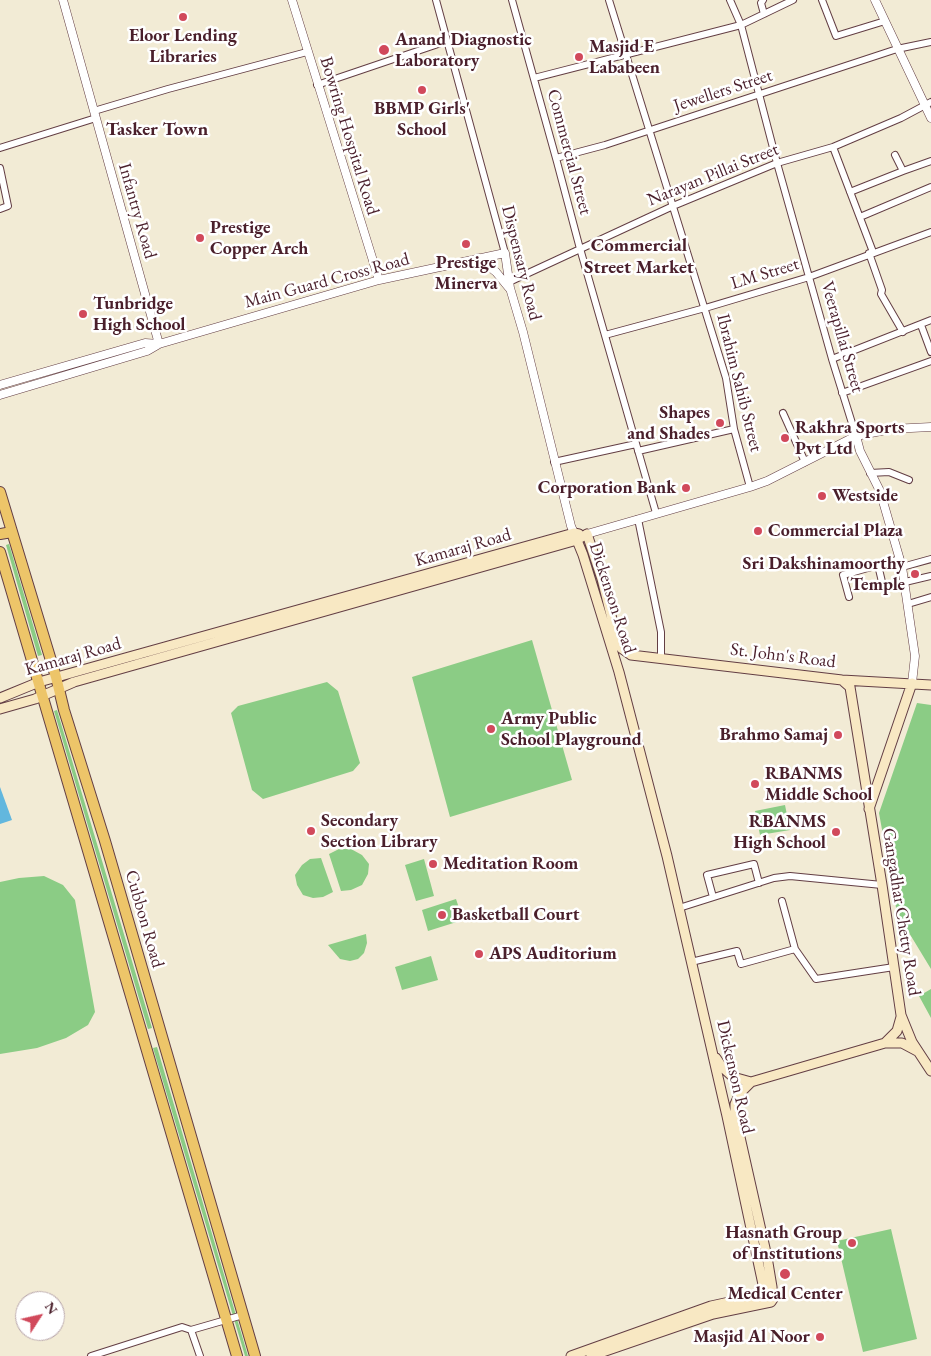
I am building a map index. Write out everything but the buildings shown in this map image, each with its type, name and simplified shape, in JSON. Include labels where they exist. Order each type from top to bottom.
[{"type":"main road","name":"Cubbon Road","points":[[0,492],[255,1356]]},
{"type":"main road","points":[[0,534],[12,532]]},
{"type":"main road","name":"Kamaraj Road","points":[[0,709],[44,696],[74,682],[188,646],[586,534]]},
{"type":"main road","name":"Dickenson Road","points":[[586,534],[602,579],[618,643],[621,648],[631,655],[622,661],[619,672]]},
{"type":"main road","name":"Dickenson Road","points":[[576,537],[619,672],[745,1177]]},
{"type":"main road","name":"Cubbon Road","points":[[0,552],[40,682],[237,1356]]},
{"type":"main road","name":"Kamaraj Road","points":[[0,698],[40,682],[188,646]]},
{"type":"main road","name":"St. John's Road","points":[[631,655],[661,657],[842,680],[931,685]]},
{"type":"main road","name":"Gangadhar Chetty Road","points":[[842,680],[850,686],[901,1015],[907,1033],[931,1071]]},
{"type":"main road","name":"Gangadhar Chetty Road","points":[[869,810],[912,683]]},
{"type":"main road","points":[[885,1043],[897,1031],[901,1015]]},
{"type":"main road","points":[[144,1042],[162,1037]]},
{"type":"main road","points":[[713,1054],[722,1067],[733,1076],[751,1082],[885,1043],[902,1043],[917,1051]]},
{"type":"main road","name":"Dickenson Road","points":[[571,1356],[712,1310],[772,1302],[772,1287],[762,1258],[745,1177],[735,1115],[735,1104],[740,1093],[751,1082]]},
{"type":"main road","points":[[165,1114],[183,1108]]},
{"type":"main road","name":"Dickenson Road","points":[[591,1356],[712,1310]]},
{"type":"street","name":"Infantry Road","points":[[63,0],[159,344]]},
{"type":"street","name":"Bowring Hospital Road","points":[[292,0],[379,280]]},
{"type":"street","name":"Dispensary Road","points":[[436,0],[505,253],[510,285],[554,462],[571,526],[576,537]]},
{"type":"street","name":"Commercial Street","points":[[512,0],[580,250],[656,513]]},
{"type":"street","name":"Ibrahim Sahib Street","points":[[609,0],[726,378],[734,429],[750,487]]},
{"type":"street","name":"Veerapillai Street","points":[[730,0],[741,25],[808,277],[842,393],[860,451],[880,491],[901,563],[915,656],[912,683]]},
{"type":"street","points":[[763,0],[761,3],[764,14]]},
{"type":"street","points":[[534,78],[741,25],[793,0]]},
{"type":"street","points":[[822,0],[836,36],[885,21]]},
{"type":"street","points":[[875,0],[897,49],[928,103],[931,118]]},
{"type":"street","points":[[317,85],[447,41]]},
{"type":"street","name":"Jewellers Street","points":[[556,158],[649,131],[897,49],[931,42]]},
{"type":"street","points":[[0,148],[168,88],[307,52]]},
{"type":"street","name":"Narayan Pillai Street","points":[[510,285],[673,206],[777,163],[833,147],[878,129],[928,103]]},
{"type":"street","points":[[833,147],[860,217],[882,290],[881,294],[903,332]]},
{"type":"street","points":[[896,155],[903,171]]},
{"type":"street","points":[[850,192],[931,161]]},
{"type":"street","points":[[0,168],[8,206],[0,209]]},
{"type":"street","points":[[860,217],[931,187]]},
{"type":"street","name":"LM Street","points":[[605,335],[705,308],[808,277],[931,232]]},
{"type":"street","name":"Main Guard Cross Road","points":[[0,395],[148,351],[159,344],[379,280],[505,253]]},
{"type":"street","points":[[478,258],[510,285]]},
{"type":"street","points":[[832,359],[931,320]]},
{"type":"street","points":[[921,325],[931,352]]},
{"type":"street","name":"Main Guard Cross Road","points":[[0,385],[145,343],[159,344]]},
{"type":"street","points":[[842,393],[931,361]]},
{"type":"street","points":[[783,413],[805,462]]},
{"type":"street","name":"Kamaraj Road","points":[[586,534],[768,481],[856,436],[891,429],[931,428]]},
{"type":"street","points":[[554,462],[734,429]]},
{"type":"street","points":[[870,472],[890,472],[909,480]]},
{"type":"street","points":[[638,519],[661,632],[661,657]]},
{"type":"street","points":[[848,597],[843,575],[878,565],[931,559]]},
{"type":"street","points":[[878,565],[883,586]]},
{"type":"street","points":[[905,582],[931,576]]},
{"type":"street","points":[[908,604],[931,597]]},
{"type":"street","points":[[712,897],[707,875],[754,864],[759,883]]},
{"type":"street","points":[[679,908],[774,878],[790,876],[882,885]]},
{"type":"street","points":[[782,901],[794,949],[816,980],[894,967]]},
{"type":"street","points":[[692,962],[737,951],[741,964],[794,949]]},
{"type":"street","points":[[91,1356],[182,1327],[191,1330],[243,1315]]},
{"type":"street","points":[[191,1330],[200,1356]]},
{"type":"green space","points":[[9,544],[42,655],[38,656],[6,545]]},
{"type":"green space","name":"Army Public School Playground","points":[[532,640],[572,780],[450,817],[412,677]]},
{"type":"green space","points":[[327,682],[338,691],[360,763],[353,771],[263,799],[252,790],[231,713],[238,706]]},
{"type":"green space","points":[[917,703],[931,705],[931,969],[897,913],[879,813]]},
{"type":"green space","points":[[57,710],[152,1028],[148,1029],[54,711]]},
{"type":"green space","points":[[785,805],[790,830],[760,835],[755,811]]},
{"type":"green space","points":[[339,849],[351,849],[362,855],[369,864],[368,874],[362,885],[351,890],[341,891],[329,854]]},
{"type":"green space","points":[[321,858],[333,892],[323,897],[313,898],[303,895],[297,885],[295,875],[302,865],[310,859]]},
{"type":"green space","name":"Basketball Court","points":[[424,859],[434,896],[416,901],[405,865]]},
{"type":"green space","points":[[44,876],[63,885],[75,900],[95,1012],[88,1025],[66,1038],[37,1048],[0,1054],[0,882]]},
{"type":"green space","name":"Basketball Court","points":[[456,899],[463,920],[428,931],[422,910]]},
{"type":"green space","points":[[366,934],[367,943],[364,953],[358,959],[350,961],[340,959],[328,945]]},
{"type":"green space","points":[[431,956],[438,980],[402,990],[395,967]]},
{"type":"green space","points":[[931,989],[931,1018],[919,996]]},
{"type":"green space","points":[[157,1047],[248,1356],[245,1356],[153,1048]]},
{"type":"green space","points":[[891,1229],[917,1339],[863,1352],[837,1241]]},
{"type":"water","points":[[0,787],[12,820],[0,824]]},
{"type":"place","name":"Eloor Lending Libraries","points":[[183,17]]},
{"type":"place","name":"Anand Diagnostic Laboratory","points":[[384,50]]},
{"type":"place","name":"Masjid E Lababeen","points":[[579,57]]},
{"type":"place","name":"BBMP Girls' School","points":[[422,90]]},
{"type":"place","name":"Prestige Copper Arch","points":[[200,238]]},
{"type":"place","name":"Prestige Minerva","points":[[466,244]]},
{"type":"place","name":"Tunbridge High School","points":[[83,314]]},
{"type":"place","name":"Shapes and Shades","points":[[720,423]]},
{"type":"place","name":"Rakhra Sports Pvt Ltd","points":[[785,438]]},
{"type":"place","name":"Corporation Bank","points":[[686,488]]},
{"type":"place","name":"Westside","points":[[822,496]]},
{"type":"place","name":"Commercial Plaza","points":[[758,531]]},
{"type":"place","name":"Sri Dakshinamoorthy Temple","points":[[915,574]]},
{"type":"place","name":"Army Public School Playground","points":[[491,729]]},
{"type":"place","name":"Brahmo Samaj","points":[[838,735]]},
{"type":"place","name":"RBANMS Middle School","points":[[755,784]]},
{"type":"place","name":"Secondary Section Library","points":[[311,831]]},
{"type":"place","name":"RBANMS High School","points":[[836,832]]},
{"type":"place","name":"Meditation Room","points":[[433,864]]},
{"type":"place","name":"Basketball Court","points":[[442,915]]},
{"type":"place","name":"APS Auditorium","points":[[479,954]]},
{"type":"place","name":"Hasnath Group of Institutions","points":[[852,1243]]},
{"type":"place","name":"Medical Center","points":[[785,1274]]},
{"type":"place","name":"Masjid Al Noor","points":[[820,1337]]},
{"type":"district","name":"Tasker Town","points":[[157,130]]},
{"type":"district","name":"Commercial Street Market","points":[[639,257]]}]
